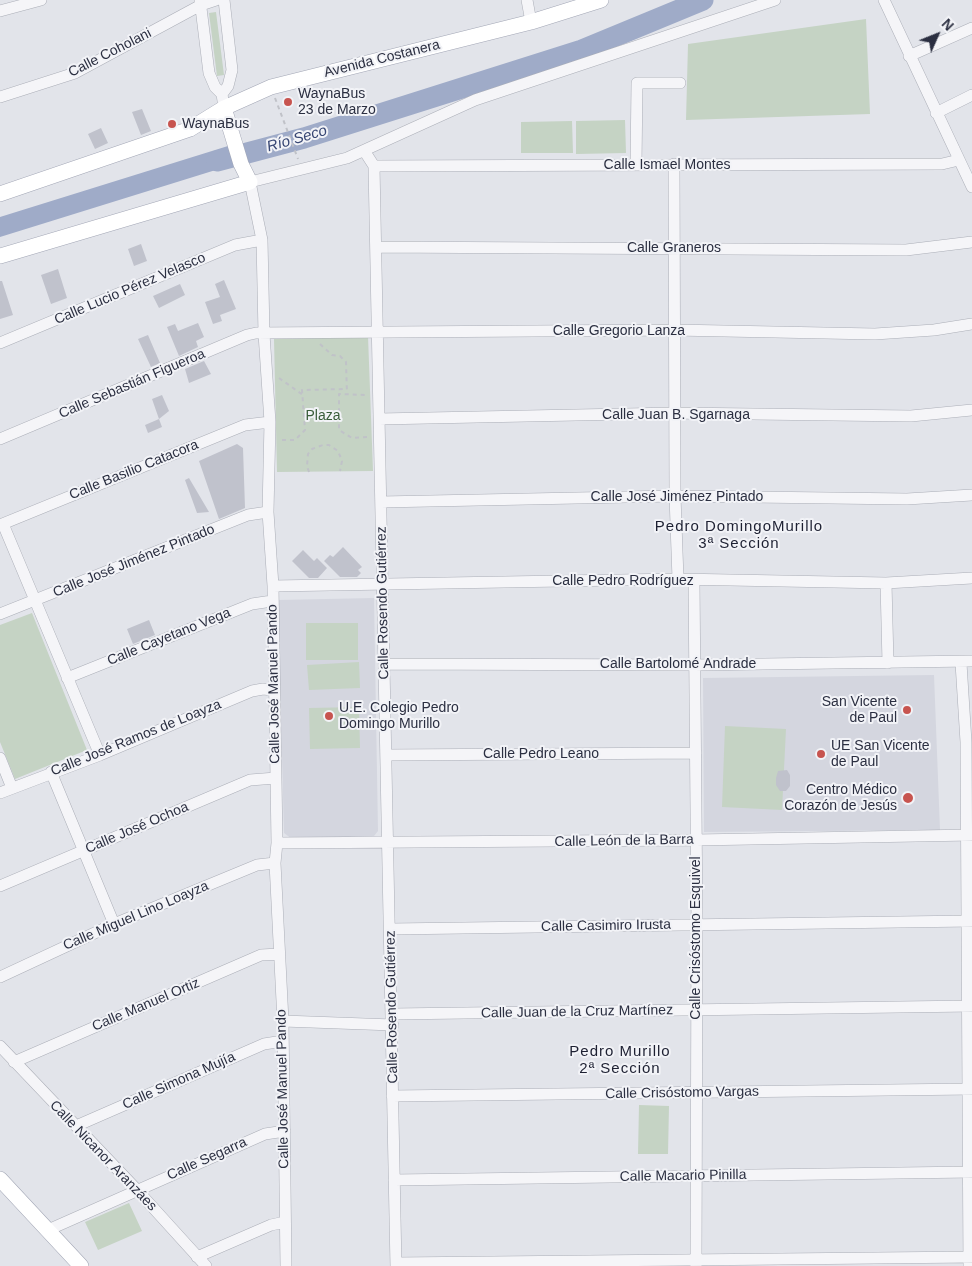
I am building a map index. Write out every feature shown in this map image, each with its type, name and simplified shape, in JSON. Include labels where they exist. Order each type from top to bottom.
[{"type":"main road","name":"Avenida Costanera","points":[[0,194],[190,129],[223,101],[270,87],[531,22],[601,0]]},
{"type":"main road","name":"Calle José Manuel Pando","points":[[223,101],[241,164],[250,182]]},
{"type":"main road","points":[[0,256],[250,182]]},
{"type":"main road","points":[[0,1179],[81,1266]]},
{"type":"street","points":[[0,12],[41,0]]},
{"type":"street","name":"Calle Coholani","points":[[0,97],[75,73],[200,2],[216,0]]},
{"type":"street","points":[[223,101],[232,70],[224,0]]},
{"type":"street","points":[[527,0],[531,22]]},
{"type":"street","points":[[250,182],[365,152],[392,136],[475,100],[775,0]]},
{"type":"street","points":[[884,0],[972,187]]},
{"type":"street","points":[[200,2],[209,74],[223,101]]},
{"type":"street","points":[[909,56],[972,28]]},
{"type":"street","points":[[636,164],[637,83],[680,82]]},
{"type":"street","points":[[936,113],[972,95]]},
{"type":"street","points":[[365,152],[374,166]]},
{"type":"street","name":"Calle Ismael Montes","points":[[374,166],[942,164],[959,160]]},
{"type":"street","points":[[674,164],[675,496],[678,579]]},
{"type":"street","name":"Calle Rosendo Gutiérrez","points":[[374,166],[393,1019],[392,1096],[396,1264]]},
{"type":"street","name":"Calle José Manuel Pando","points":[[250,182],[262,240],[264,334],[270,422],[268,512],[273,586],[277,843],[275,863],[283,1021],[286,1266]]},
{"type":"street","name":"Calle Lucio Pérez Velasco","points":[[0,343],[235,245],[262,240]]},
{"type":"street","name":"Calle Graneros","points":[[376,247],[906,250],[972,242]]},
{"type":"street","name":"Calle Gregorio Lanza","points":[[264,334],[674,330],[874,334],[934,330],[972,324]]},
{"type":"street","name":"Calle Sebastián Figueroa","points":[[0,439],[247,335],[264,334]]},
{"type":"street","name":"Calle Juan B. Sgarnaga","points":[[379,419],[675,413],[911,416],[972,410]]},
{"type":"street","name":"Calle Basilio Catacora","points":[[2,525],[245,425],[270,422]]},
{"type":"street","name":"Calle José Jiménez Pintado","points":[[381,502],[675,496],[908,499],[972,495]]},
{"type":"street","name":"Calle José Jiménez Pintado","points":[[0,614],[248,515],[268,512]]},
{"type":"street","points":[[2,525],[100,755]]},
{"type":"street","name":"Calle Pedro Rodríguez","points":[[273,586],[383,586],[678,579],[886,583],[972,578]]},
{"type":"street","name":"Calle Crisóstomo Esquivel","points":[[694,580],[697,925],[696,1263]]},
{"type":"street","points":[[886,583],[888,663]]},
{"type":"street","name":"Calle Cayetano Vega","points":[[68,678],[252,604],[272,601]]},
{"type":"street","points":[[396,1264],[970,1260],[969,742],[966,662]]},
{"type":"street","name":"Calle Bartolomé Andrade","points":[[384,664],[695,665],[966,662]]},
{"type":"street","name":"Calle José Ramos de Loayza","points":[[0,793],[51,772],[100,755],[252,692],[274,690]]},
{"type":"street","name":"Calle Pedro Leano","points":[[386,755],[696,753]]},
{"type":"street","points":[[0,758],[12,788]]},
{"type":"street","points":[[51,772],[82,851],[114,924]]},
{"type":"street","name":"Calle José Ochoa","points":[[0,886],[250,780],[276,778]]},
{"type":"street","name":"Calle León de la Barra","points":[[277,843],[696,840],[968,835]]},
{"type":"street","name":"Calle Miguel Lino Loayza","points":[[0,976],[114,924],[257,865],[275,863]]},
{"type":"street","name":"Calle Casimiro Irusta","points":[[391,929],[969,921]]},
{"type":"street","name":"Calle Manuel Ortiz","points":[[14,1062],[261,955],[279,954]]},
{"type":"street","name":"Calle Juan de la Cruz Martínez","points":[[283,1021],[696,1010],[970,1006]]},
{"type":"street","name":"Calle Simona Mujía","points":[[76,1126],[264,1044],[283,1041]]},
{"type":"street","name":"Calle Nicanor Aranzáes","points":[[0,1046],[137,1190],[206,1266]]},
{"type":"street","name":"Calle Crisóstomo Vargas","points":[[392,1096],[695,1094],[970,1089]]},
{"type":"street","name":"Calle Segarra","points":[[48,1230],[265,1134],[285,1131]]},
{"type":"street","name":"Calle Macario Pinilla","points":[[394,1180],[970,1172]]},
{"type":"street","points":[[197,1257],[271,1225],[285,1222]]},
{"type":"path","points":[[270,87],[285,121],[302,169]]},
{"type":"path","points":[[319,344],[332,355],[340,356],[346,362],[348,394]]},
{"type":"path","points":[[275,375],[303,395]]},
{"type":"path","points":[[276,440],[295,440],[305,430],[302,390],[347,389]]},
{"type":"path","points":[[371,395],[339,394],[339,430],[352,438],[372,437]]},
{"type":"path","points":[[309,472],[307,466],[308,454],[312,449],[323,444],[338,451],[342,461],[340,471]]},
{"type":"shaded area","name":"U.E. Colegio Pedro Domingo Murillo","points":[[374,598],[378,831],[374,836],[292,839],[284,833],[278,600]]},
{"type":"shaded area","name":"UE San Vicente de Paul","points":[[934,675],[940,830],[704,832],[703,678]]},
{"type":"green space","points":[[216,12],[224,75],[217,76],[209,13]]},
{"type":"green space","points":[[866,19],[870,114],[686,120],[688,44]]},
{"type":"green space","points":[[625,120],[626,153],[576,154],[576,121]]},
{"type":"green space","points":[[572,121],[573,153],[521,153],[521,122]]},
{"type":"green space","name":"Plaza","points":[[368,336],[373,471],[277,472],[274,339]]},
{"type":"green space","points":[[32,613],[87,750],[15,779],[0,742],[0,625]]},
{"type":"green space","points":[[306,623],[358,623],[358,660],[306,660]]},
{"type":"green space","points":[[359,662],[360,688],[309,690],[307,665]]},
{"type":"green space","points":[[359,707],[360,748],[310,749],[309,708]]},
{"type":"green space","points":[[725,726],[786,729],[782,810],[722,807]]},
{"type":"green space","points":[[639,1105],[669,1106],[668,1154],[638,1154]]},
{"type":"green space","points":[[129,1203],[142,1231],[98,1250],[85,1222]]},
{"type":"water","name":"Río Seco","points":[[228,146],[235,164],[0,237],[0,217]]},
{"type":"building","points":[[142,109],[151,131],[141,135],[132,112]]},
{"type":"building","points":[[101,128],[108,143],[95,149],[88,134]]},
{"type":"building","points":[[141,244],[147,261],[134,266],[128,249]]},
{"type":"building","points":[[58,269],[67,298],[51,304],[41,275]]},
{"type":"building","points":[[224,280],[236,309],[220,315],[222,321],[213,324],[205,302],[220,297],[215,284]]},
{"type":"building","points":[[0,281],[2,281],[13,315],[0,319]]},
{"type":"building","points":[[180,284],[185,295],[159,308],[153,296]]},
{"type":"building","points":[[198,323],[204,337],[196,341],[198,347],[179,356],[167,327],[175,324],[178,331]]},
{"type":"building","points":[[148,335],[160,363],[151,367],[138,339]]},
{"type":"building","points":[[204,361],[211,374],[189,383],[185,369]]},
{"type":"building","points":[[162,395],[169,411],[159,419],[152,399]]},
{"type":"building","points":[[159,419],[162,427],[148,433],[145,425]]},
{"type":"building","points":[[237,444],[243,448],[245,508],[219,519],[199,461]]},
{"type":"building","points":[[189,478],[209,512],[197,513],[185,480]]},
{"type":"building","points":[[343,547],[362,567],[358,570],[361,573],[357,577],[340,577],[324,561],[330,555],[333,557]]},
{"type":"building","points":[[303,550],[314,561],[317,558],[327,568],[318,578],[309,578],[292,561]]},
{"type":"building","points":[[149,620],[155,635],[133,644],[127,629]]},
{"type":"building","points":[[787,770],[790,775],[790,786],[786,791],[780,791],[776,785],[778,771]]},
{"type":"waterway","name":"Río Seco","points":[[217,161],[304,138],[582,50],[703,0]]},
{"type":"place","name":"WaynaBus 23 de Marzo","points":[[288,102]]},
{"type":"place","name":"WaynaBus","points":[[172,124]]},
{"type":"place","name":"San Vicente de Paul","points":[[907,710]]},
{"type":"place","name":"U.E. Colegio Pedro Domingo Murillo","points":[[329,716]]},
{"type":"place","name":"UE San Vicente de Paul","points":[[821,754]]},
{"type":"place","name":"Centro Médico Corazón de Jesús","points":[[908,798]]},
{"type":"district","name":"Pedro DomingoMurillo 3ª Sección","points":[[739,536]]},
{"type":"district","name":"Pedro Murillo 2ª Sección","points":[[620,1060]]}]
